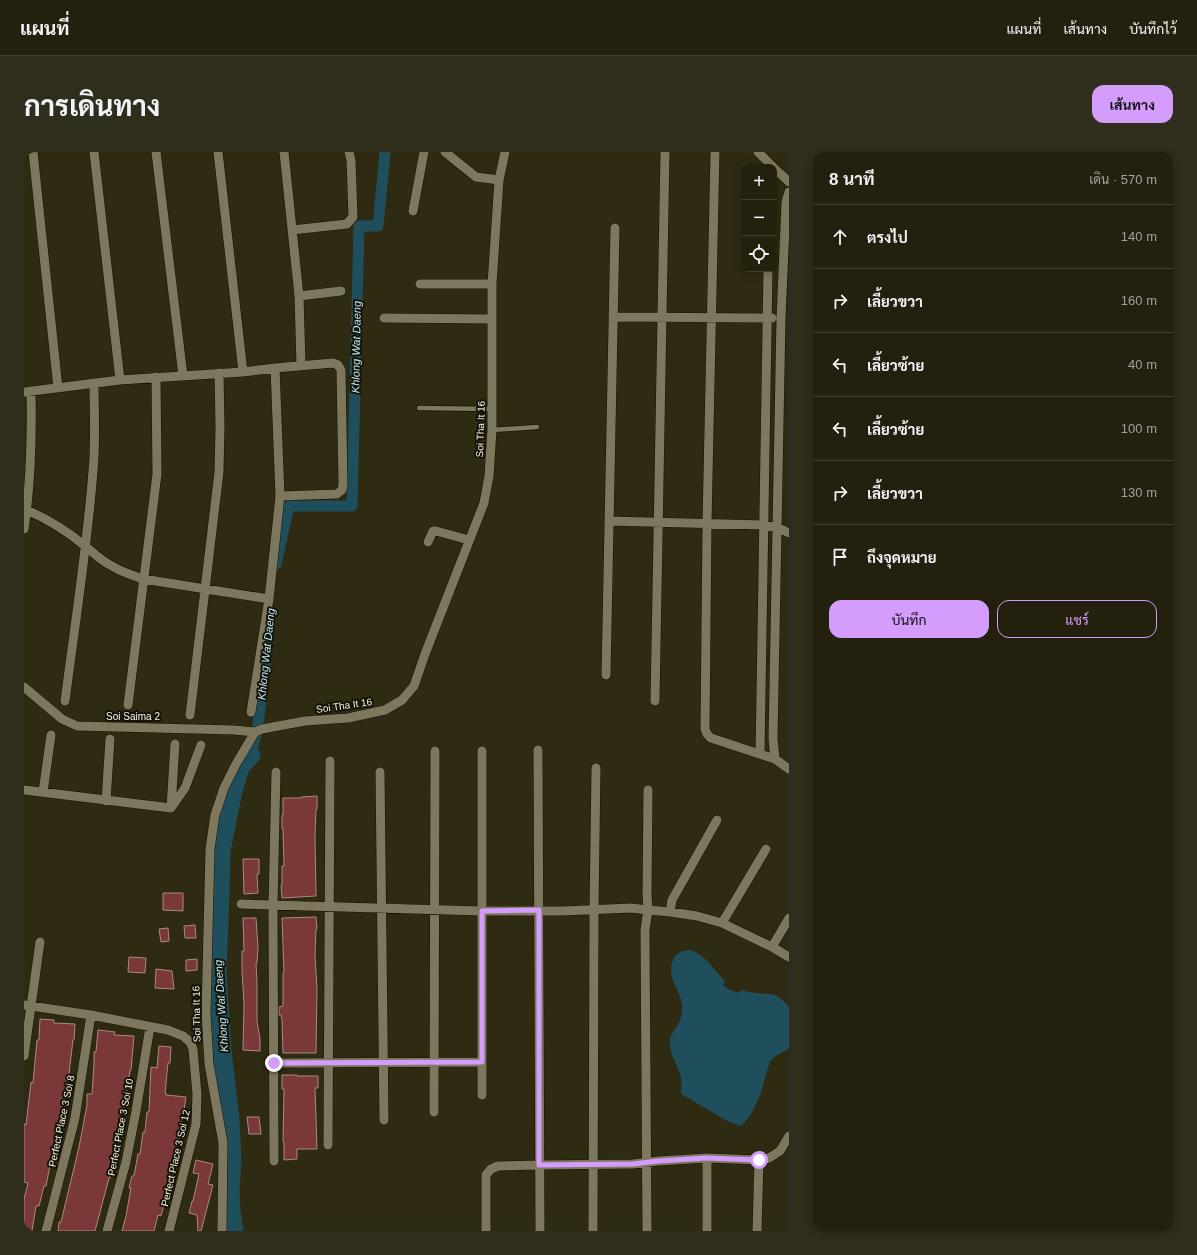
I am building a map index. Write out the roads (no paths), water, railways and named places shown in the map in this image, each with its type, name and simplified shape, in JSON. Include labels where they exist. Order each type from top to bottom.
[{"type":"street","points":[[33,152],[58,388]]},
{"type":"street","points":[[94,152],[120,380]]},
{"type":"street","points":[[156,152],[183,376]]},
{"type":"street","points":[[218,152],[243,372]]},
{"type":"street","points":[[284,152],[299,296],[301,365]]},
{"type":"street","points":[[292,230],[347,224],[353,217],[351,160],[349,152]]},
{"type":"street","points":[[413,211],[424,152]]},
{"type":"street","points":[[445,152],[476,177],[499,180]]},
{"type":"street","name":"Soi Tha It 16","points":[[222,1231],[223,1143],[209,1064],[206,1014],[210,848],[216,816],[224,788],[255,732],[262,728],[305,721],[348,718],[385,710],[402,700],[414,686],[484,503],[489,476],[492,430],[492,284],[499,180],[505,152]]},
{"type":"street","points":[[655,701],[665,152]]},
{"type":"street","points":[[715,152],[705,729],[711,738],[775,759],[789,769]]},
{"type":"street","points":[[758,152],[769,164]]},
{"type":"street","points":[[777,172],[789,182]]},
{"type":"street","points":[[775,759],[773,739],[781,318],[786,202],[789,192]]},
{"type":"street","points":[[606,675],[615,228]]},
{"type":"street","points":[[760,754],[768,272]]},
{"type":"street","points":[[420,284],[492,284]]},
{"type":"street","points":[[299,296],[341,291]]},
{"type":"street","points":[[613,317],[781,318]]},
{"type":"street","points":[[384,318],[492,319]]},
{"type":"street","points":[[24,529],[25,510],[31,472],[32,442],[27,392],[120,380],[243,372],[301,365],[333,363],[338,365],[341,370],[342,490],[337,494],[280,496]]},
{"type":"street","points":[[251,712],[269,599],[280,496],[274,368]]},
{"type":"street","points":[[190,715],[219,472],[220,426],[218,373]]},
{"type":"street","points":[[128,704],[157,474],[156,377]]},
{"type":"street","points":[[65,700],[86,546],[94,470],[94,383]]},
{"type":"street","points":[[25,510],[52,523],[86,546],[95,555],[111,566],[143,579],[269,599]]},
{"type":"street","points":[[609,521],[764,525],[777,526],[789,532]]},
{"type":"street","points":[[428,542],[433,531],[470,540]]},
{"type":"street","points":[[761,671],[775,670]]},
{"type":"street","name":"Soi Saima 2","points":[[24,687],[62,719],[77,726],[218,729],[255,732]]},
{"type":"street","points":[[43,792],[51,735]]},
{"type":"street","points":[[106,801],[110,739]]},
{"type":"street","points":[[171,808],[175,744]]},
{"type":"street","points":[[171,808],[185,788],[201,745]]},
{"type":"street","points":[[538,750],[540,1231]]},
{"type":"street","points":[[434,1112],[436,751]]},
{"type":"street","points":[[482,751],[482,1095]]},
{"type":"street","points":[[328,1145],[328,907],[330,761]]},
{"type":"street","points":[[593,1231],[596,768]]},
{"type":"street","points":[[274,1161],[273,905],[276,772]]},
{"type":"street","points":[[380,772],[384,1120]]},
{"type":"street","points":[[24,790],[171,808]]},
{"type":"street","points":[[647,1231],[645,930],[648,910],[648,790]]},
{"type":"street","points":[[670,912],[672,900],[717,820]]},
{"type":"street","points":[[722,922],[766,849]]},
{"type":"street","points":[[241,904],[482,911],[562,911],[631,908],[697,916],[722,922],[772,947],[786,956],[789,946]]},
{"type":"street","points":[[772,947],[789,918]]},
{"type":"street","points":[[24,1056],[27,1006],[40,942]]},
{"type":"street","points":[[27,1006],[91,1015],[150,1027]]},
{"type":"street","name":"Perfect Place 3 Soi 8","points":[[46,1231],[75,1118],[91,1015]]},
{"type":"street","name":"Perfect Place 3 Soi 12","points":[[150,1027],[168,1030],[183,1036],[190,1042],[193,1049],[197,1094],[196,1124],[169,1231]]},
{"type":"street","name":"Perfect Place 3 Soi 10","points":[[107,1231],[127,1155],[150,1027]]},
{"type":"street","points":[[274,1063],[482,1062]]},
{"type":"street","points":[[486,1231],[486,1175],[491,1169],[498,1166],[646,1163],[706,1158],[759,1160],[769,1158],[780,1151],[789,1136]]},
{"type":"street","points":[[706,1158],[707,1231]]},
{"type":"street","points":[[757,1231],[759,1160]]},
{"type":"lane","points":[[419,408],[492,409]]},
{"type":"lane","points":[[492,430],[537,427]]},
{"type":"water","points":[[690,950],[701,956],[709,963],[725,981],[723,985],[730,990],[740,993],[741,990],[753,993],[775,995],[789,1007],[789,1049],[777,1055],[770,1061],[760,1095],[750,1116],[741,1126],[729,1122],[681,1094],[681,1078],[671,1053],[670,1038],[680,1020],[682,1006],[672,977],[671,966],[674,957],[682,951]]},
{"type":"waterway","name":"Khlong Wat Daeng","points":[[276,564],[289,506],[352,506],[359,226],[378,226],[385,152]]},
{"type":"waterway","name":"Khlong Wat Daeng","points":[[251,755],[258,725],[271,613]]},
{"type":"waterway","name":"Khlong Wat Daeng","points":[[234,1231],[230,1189],[232,1162],[230,1119],[222,1051],[217,973],[221,851],[233,791],[240,767],[251,755]]}]
